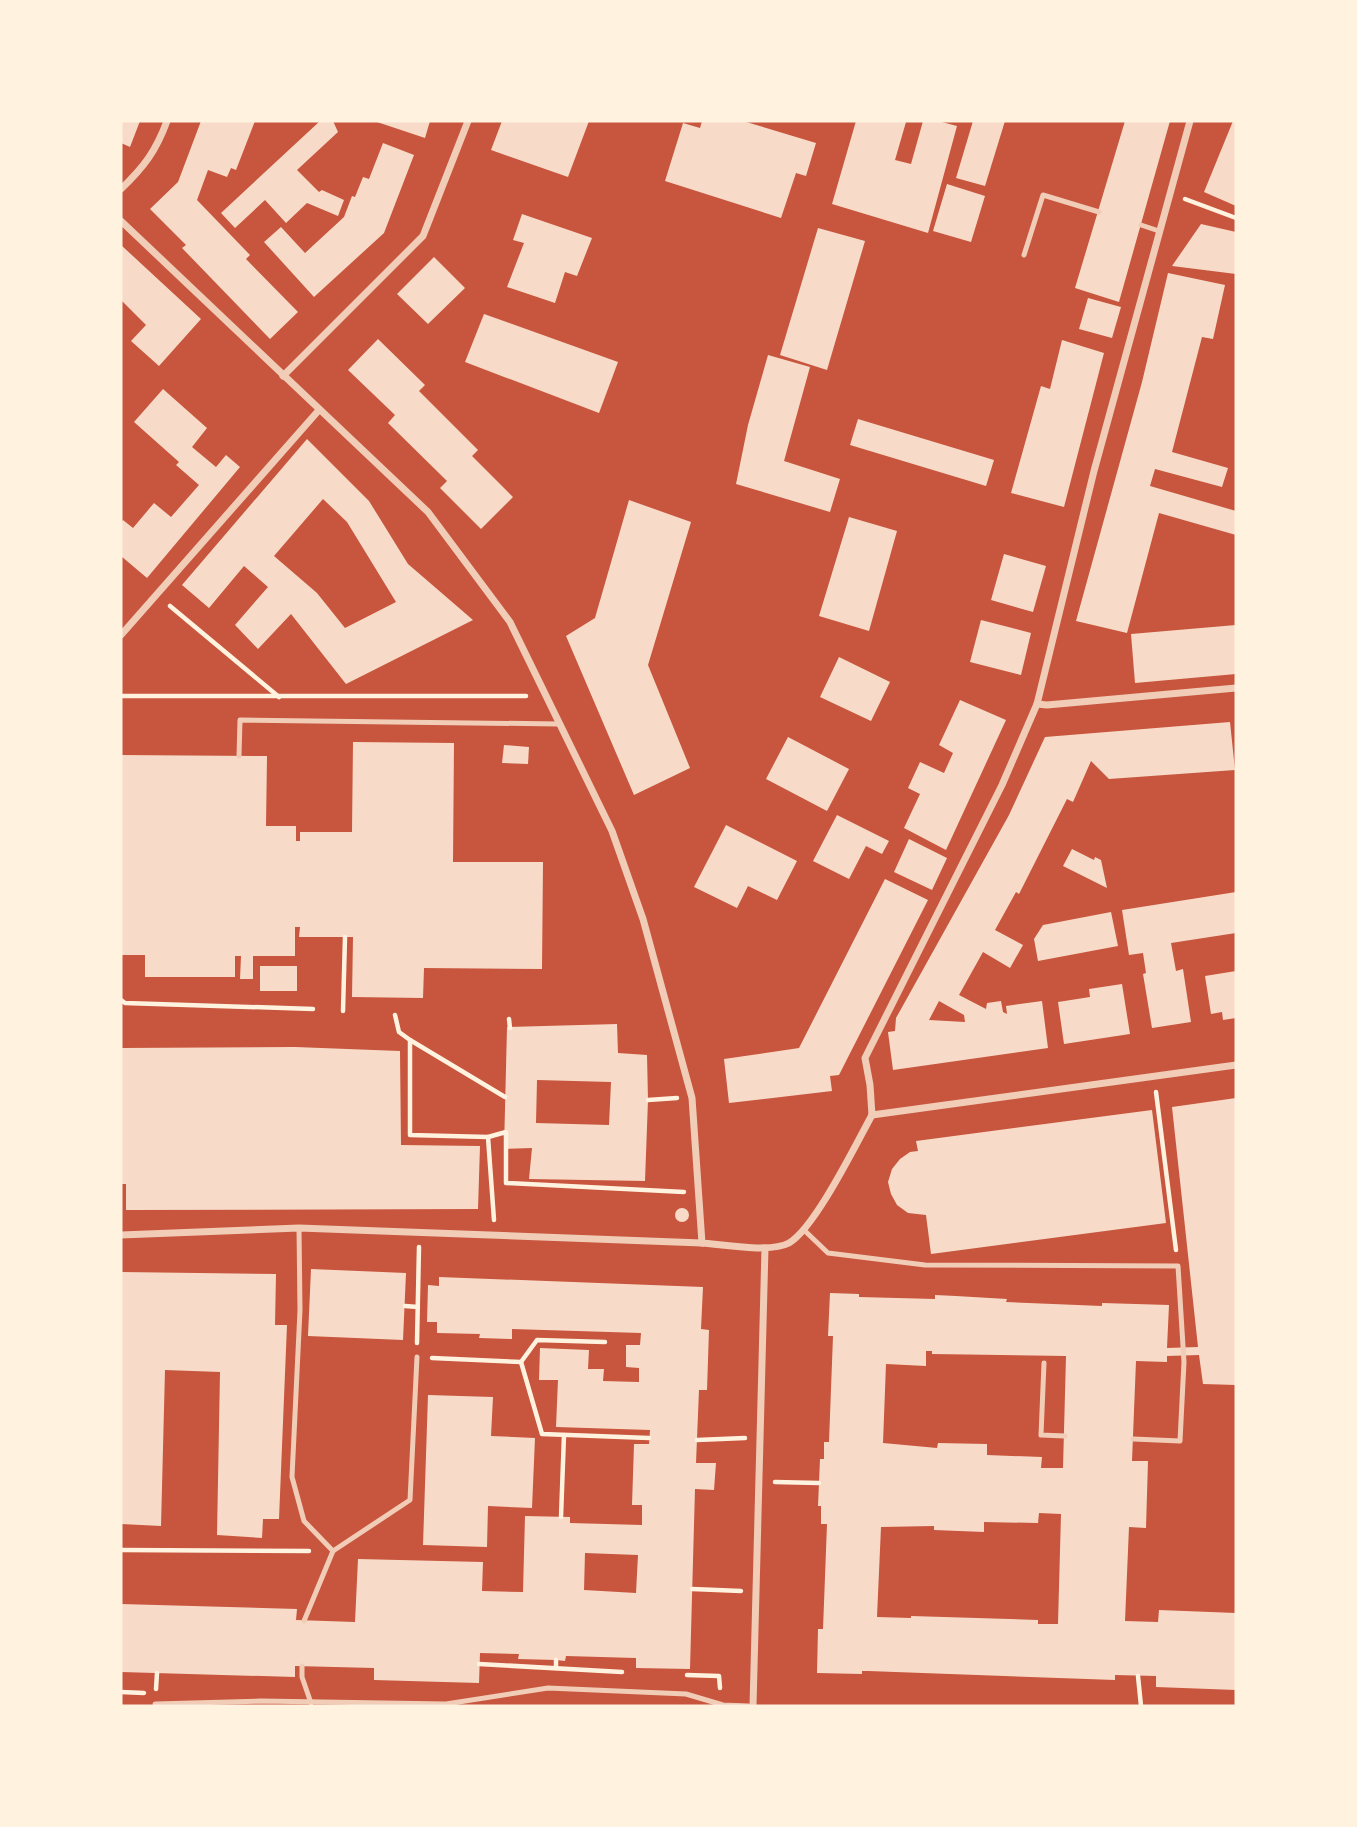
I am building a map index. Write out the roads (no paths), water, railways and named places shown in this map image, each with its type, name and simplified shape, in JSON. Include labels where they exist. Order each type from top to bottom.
[{"type":"street","points":[[121,189],[144,167],[159,142],[167,121]]},
{"type":"street","points":[[283,376],[423,236],[468,121]]},
{"type":"street","points":[[121,1235],[299,1228],[702,1243],[765,1248],[788,1243],[804,1230],[835,1182],[872,1115],[865,1058],[1002,785],[1037,704],[1094,471],[1190,121]]},
{"type":"street","points":[[121,221],[428,512],[510,622],[612,831],[643,919],[692,1097],[702,1243]]},
{"type":"street","points":[[121,635],[319,411]]},
{"type":"street","points":[[1037,704],[1236,688]]},
{"type":"street","points":[[872,1115],[1236,1065]]},
{"type":"street","points":[[751,1706],[760,1481],[765,1248]]},
{"type":"lane","points":[[1024,255],[1043,195],[1099,212]]},
{"type":"lane","points":[[1141,225],[1159,231]]},
{"type":"lane","points":[[239,756],[240,720],[558,724]]},
{"type":"lane","points":[[299,1228],[300,1310],[292,1476],[304,1521],[333,1551]]},
{"type":"lane","points":[[804,1230],[828,1253],[925,1265],[1178,1266],[1184,1362],[1181,1441],[1133,1439]]},
{"type":"lane","points":[[304,1620],[333,1551],[410,1500],[416,1357]]},
{"type":"lane","points":[[1044,1363],[1041,1435],[1065,1436]]},
{"type":"lane","points":[[302,1666],[302,1677],[311,1703]]},
{"type":"lane","points":[[155,1704],[261,1701],[446,1704],[548,1688],[686,1694],[723,1705],[751,1706]]}]
